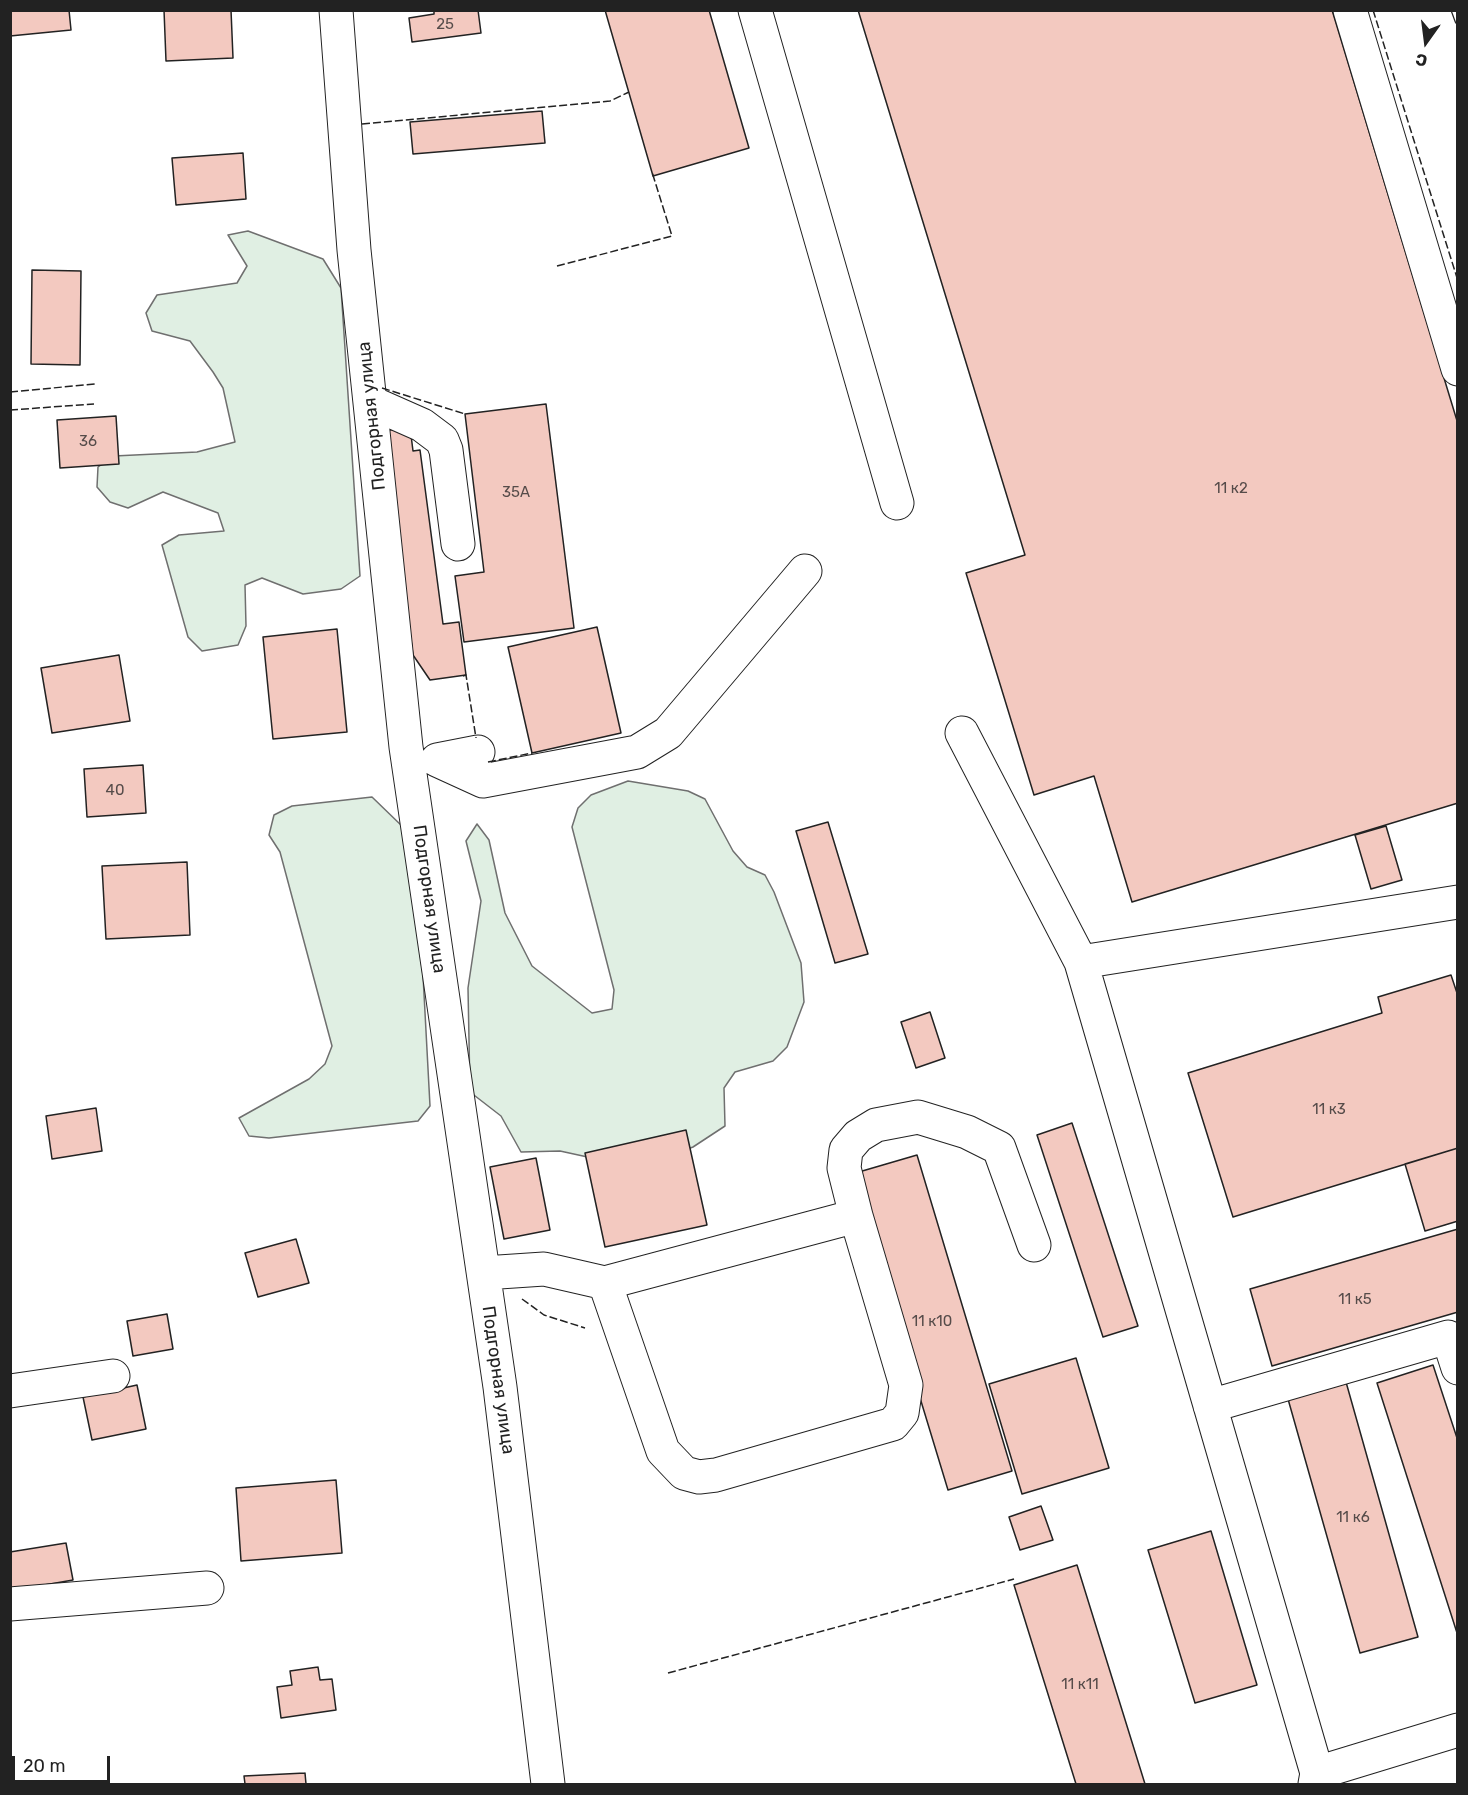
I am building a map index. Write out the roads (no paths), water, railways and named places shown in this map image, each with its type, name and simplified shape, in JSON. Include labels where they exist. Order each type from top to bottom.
[{"type":"street","name":"Подгорная улица","points":[[336,10],[354,250],[406,747],[500,1387],[548,1785]]},
{"type":"street","points":[[755,10],[897,503]]},
{"type":"street","points":[[1350,10],[1458,369]]},
{"type":"street","points":[[370,402],[422,425],[442,440],[446,450],[458,544]]},
{"type":"street","points":[[406,747],[483,781],[637,752],[668,733],[805,571]]},
{"type":"street","points":[[962,733],[1081,962],[1316,1779],[1458,1730]]},
{"type":"street","points":[[437,760],[478,752]]},
{"type":"street","points":[[1081,962],[1458,902]]},
{"type":"street","points":[[605,1283],[663,1451],[684,1473],[699,1477],[716,1475],[893,1424],[902,1413],[906,1385],[844,1168],[846,1150],[858,1136],[876,1125],[918,1117],[967,1132],[999,1148],[1034,1245]]},
{"type":"street","points":[[484,1273],[544,1269],[605,1283],[856,1216]]},
{"type":"street","points":[[1210,1406],[1453,1335],[1458,1368]]},
{"type":"street","points":[[10,1391],[113,1377]]},
{"type":"street","points":[[10,1604],[207,1588]]},
{"type":"railway","points":[[1454,10],[1458,21]]}]
